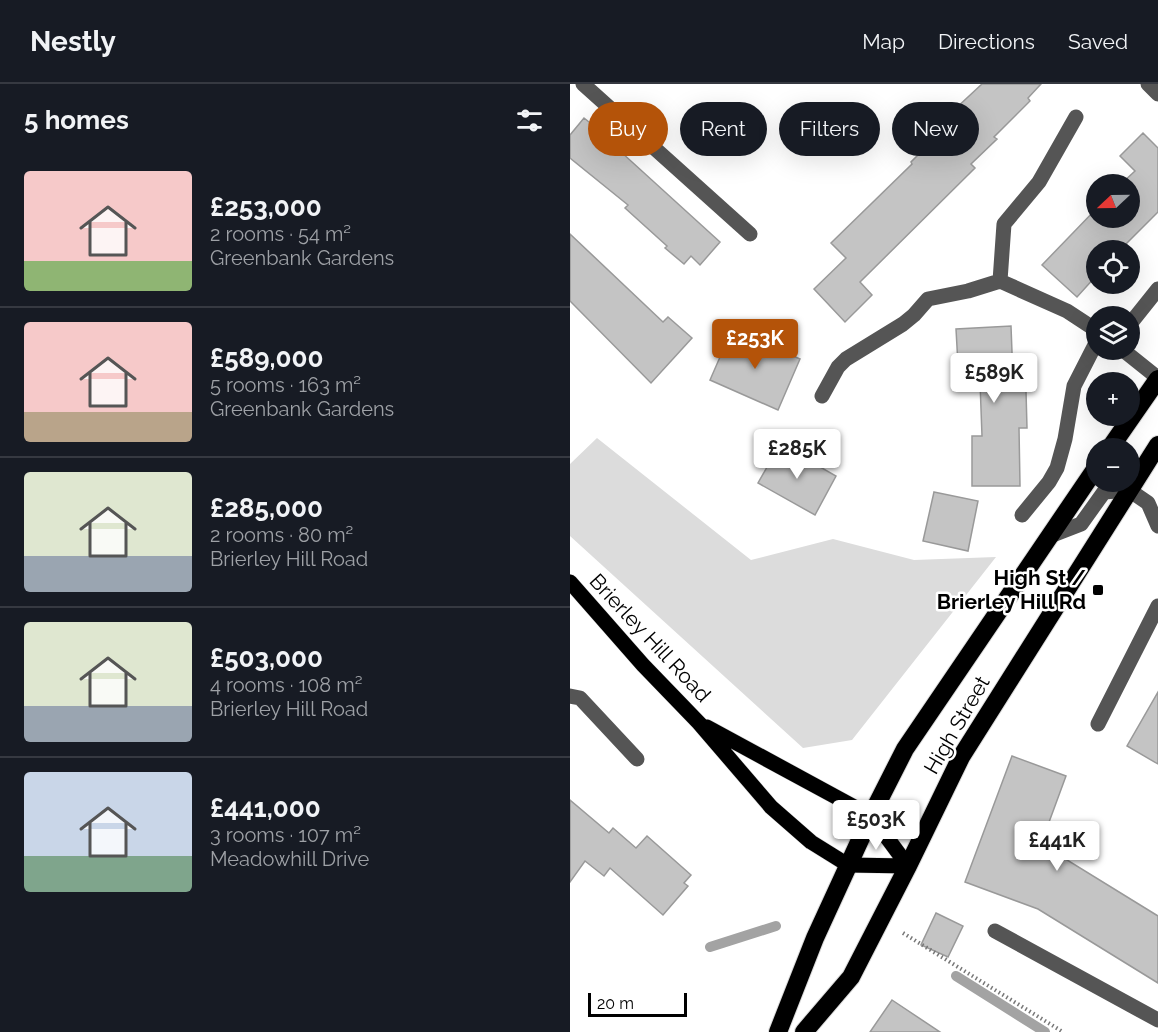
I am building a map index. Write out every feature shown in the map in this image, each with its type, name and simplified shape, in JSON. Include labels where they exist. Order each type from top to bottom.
[{"type":"highway","points":[[1117,438],[1158,378]]},
{"type":"highway","name":"High Street","points":[[1140,469],[1158,445]]},
{"type":"highway","name":"High Street","points":[[778,1032],[815,938],[848,865],[912,738],[1086,483]]},
{"type":"highway","name":"High Street","points":[[804,1032],[851,977],[961,757],[1123,492]]},
{"type":"main road","name":"Brierley Hill Road","points":[[570,582],[699,723],[771,807],[811,842],[848,865]]},
{"type":"main road","name":"Brierley Hill Road","points":[[699,723],[871,816],[908,866]]},
{"type":"main road","points":[[848,865],[908,866]]},
{"type":"street","points":[[584,84],[750,234]]},
{"type":"street","points":[[1148,84],[1158,94]]},
{"type":"street","points":[[1000,281],[1004,225],[1039,182],[1076,117]]},
{"type":"street","points":[[822,396],[838,367],[846,358],[903,324],[928,299],[968,291],[1000,281],[1067,311],[1086,323]]},
{"type":"street","points":[[1140,312],[1158,289]]},
{"type":"street","points":[[1022,515],[1049,482],[1057,468],[1065,439],[1074,386],[1087,360]]},
{"type":"street","points":[[1136,360],[1158,378]]},
{"type":"street","points":[[1050,536],[1081,524],[1104,492]]},
{"type":"street","points":[[1134,492],[1148,503],[1158,526]]},
{"type":"street","points":[[1098,724],[1158,606]]},
{"type":"street","points":[[570,696],[580,698],[637,759]]},
{"type":"street","points":[[995,931],[1158,1020]]},
{"type":"path","points":[[903,933],[1063,1032]]},
{"type":"shaded area","points":[[597,438],[751,560],[833,539],[914,560],[996,557],[852,740],[803,748],[570,536],[570,464]]},
{"type":"building","points":[[982,84],[1041,84],[1028,98],[1030,101],[994,137],[997,139],[971,164],[975,168],[860,282],[872,295],[845,322],[814,289],[846,258],[831,243],[912,164],[911,162],[917,156],[979,156],[979,102],[963,102]]},
{"type":"building","points":[[584,118],[588,121],[588,156],[625,156],[720,242],[700,265],[691,256],[684,264],[625,208],[628,205],[570,158],[570,135]]},
{"type":"building","points":[[1143,133],[1158,148],[1158,212],[1130,240],[1086,240],[1086,287],[1077,297],[1042,265],[1086,219],[1086,228],[1140,228],[1140,174],[1132,174],[1135,171],[1120,156]]},
{"type":"building","points":[[570,234],[663,322],[668,317],[692,338],[651,383],[570,301]]},
{"type":"building","points":[[1011,326],[1013,378],[1025,377],[1026,391],[1027,428],[1019,428],[1020,486],[972,486],[972,436],[982,436],[980,382],[959,383],[956,329]]},
{"type":"building","points":[[730,334],[741,334],[800,359],[778,410],[710,380]]},
{"type":"building","points":[[780,444],[836,476],[815,515],[758,483]]},
{"type":"building","points":[[934,492],[978,501],[968,551],[923,541]]},
{"type":"building","points":[[1158,692],[1158,764],[1127,746]]},
{"type":"building","points":[[1012,756],[1066,776],[1041,844],[1158,916],[1158,983],[1038,909],[965,882]]},
{"type":"building","points":[[570,800],[609,833],[613,828],[636,848],[647,836],[691,875],[684,883],[688,886],[663,915],[610,868],[604,876],[585,861],[570,882]]},
{"type":"building","points":[[936,913],[963,926],[948,957],[921,945]]},
{"type":"building","points":[[892,1000],[940,1032],[870,1032]]},
{"type":"waterway","points":[[710,947],[776,926]]},
{"type":"waterway","points":[[956,976],[1045,1032]]},
{"type":"place","name":"High St / Brierley Hill Rd","points":[[1098,590]]}]
